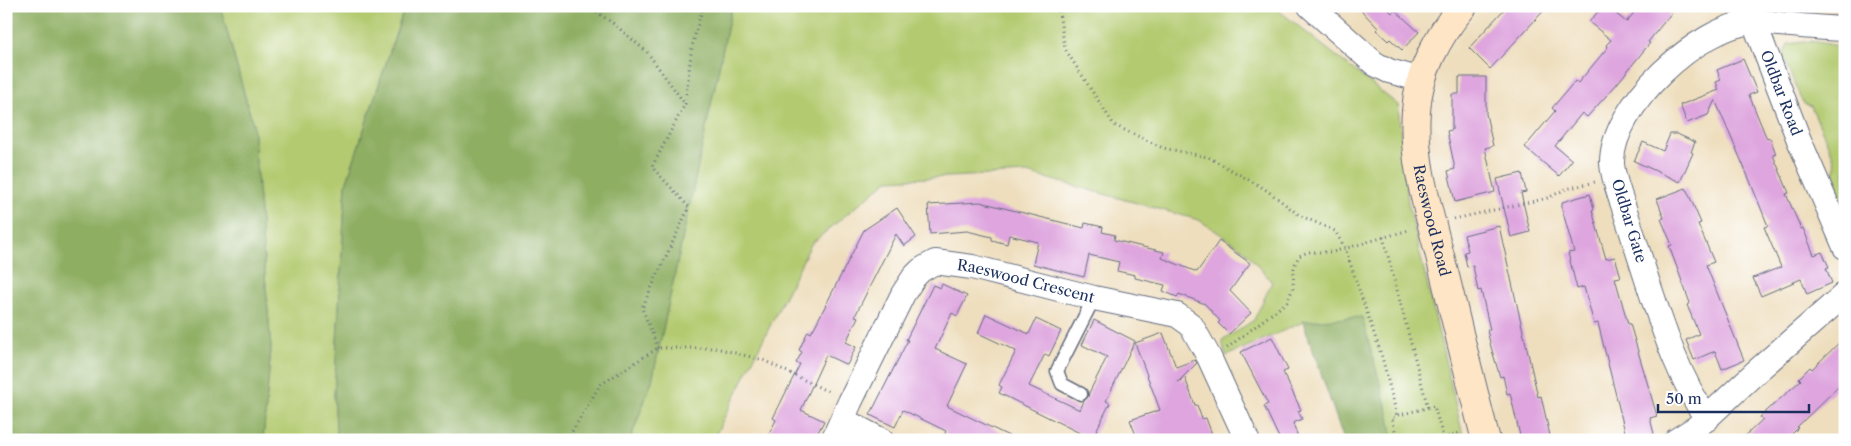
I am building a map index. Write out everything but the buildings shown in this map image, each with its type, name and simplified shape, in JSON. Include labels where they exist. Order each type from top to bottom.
[{"type":"street","points":[[1310,6],[1375,64],[1389,71],[1422,80]]},
{"type":"street","name":"Raeswood Road","points":[[1463,6],[1443,31],[1431,54],[1422,80],[1416,109],[1415,137],[1432,224],[1486,440]]},
{"type":"street","points":[[1754,22],[1845,29]]},
{"type":"street","name":"Oldbar Gate","points":[[1707,418],[1686,384],[1673,356],[1641,261],[1612,164],[1615,144],[1625,118],[1645,91],[1668,67],[1699,43],[1732,26],[1754,22]]},
{"type":"street","name":"Oldbar Road","points":[[1754,22],[1785,107],[1845,247]]},
{"type":"street","name":"Raeswood Crescent","points":[[842,420],[914,277],[921,270],[935,262],[972,267],[1094,298],[1177,315],[1191,325],[1247,440]]},
{"type":"street","points":[[1677,440],[1707,418],[1757,371],[1845,294]]},
{"type":"street","points":[[842,420],[881,440]]},
{"type":"lane","points":[[1081,394],[1062,384],[1057,371],[1094,298]]},
{"type":"path","points":[[588,6],[614,24],[647,52],[685,104]]},
{"type":"path","points":[[658,348],[642,308],[689,207],[652,167],[685,104],[692,46],[704,6]]},
{"type":"path","points":[[1058,6],[1065,49],[1114,125],[1163,148],[1208,157],[1265,189],[1299,215],[1335,231],[1344,248],[1382,357],[1397,415]]},
{"type":"path","points":[[1208,357],[1232,345],[1287,302],[1293,288],[1294,266],[1299,256],[1308,252],[1333,252],[1432,224],[1548,198],[1566,189],[1615,176]]},
{"type":"path","points":[[1383,237],[1428,408]]},
{"type":"path","points":[[567,440],[600,385],[658,348],[716,348],[763,360],[842,420]]},
{"type":"path","points":[[1397,440],[1392,417],[1434,406],[1444,440]]},
{"type":"green space","points":[[6,6],[220,6],[253,125],[271,348],[263,440],[6,440]]},
{"type":"green space","points":[[220,6],[405,6],[346,184],[334,395],[337,440],[263,440],[271,348],[253,125]]},
{"type":"green space","points":[[405,6],[732,6],[652,381],[630,440],[337,440],[334,395],[346,184]]},
{"type":"green space","points":[[732,6],[1273,6],[1398,105],[1408,203],[1464,440],[1344,440],[1303,322],[1226,356],[1222,341],[1254,320],[1272,282],[1243,249],[1199,220],[1027,173],[888,180],[811,244],[713,440],[630,440],[652,381]]},
{"type":"green space","points":[[1811,41],[1845,47],[1845,205],[1834,178],[1835,166],[1833,156],[1811,106],[1803,104],[1783,56],[1788,44]]},
{"type":"green space","points":[[1362,317],[1389,416],[1393,440],[1344,440],[1303,321]]}]
